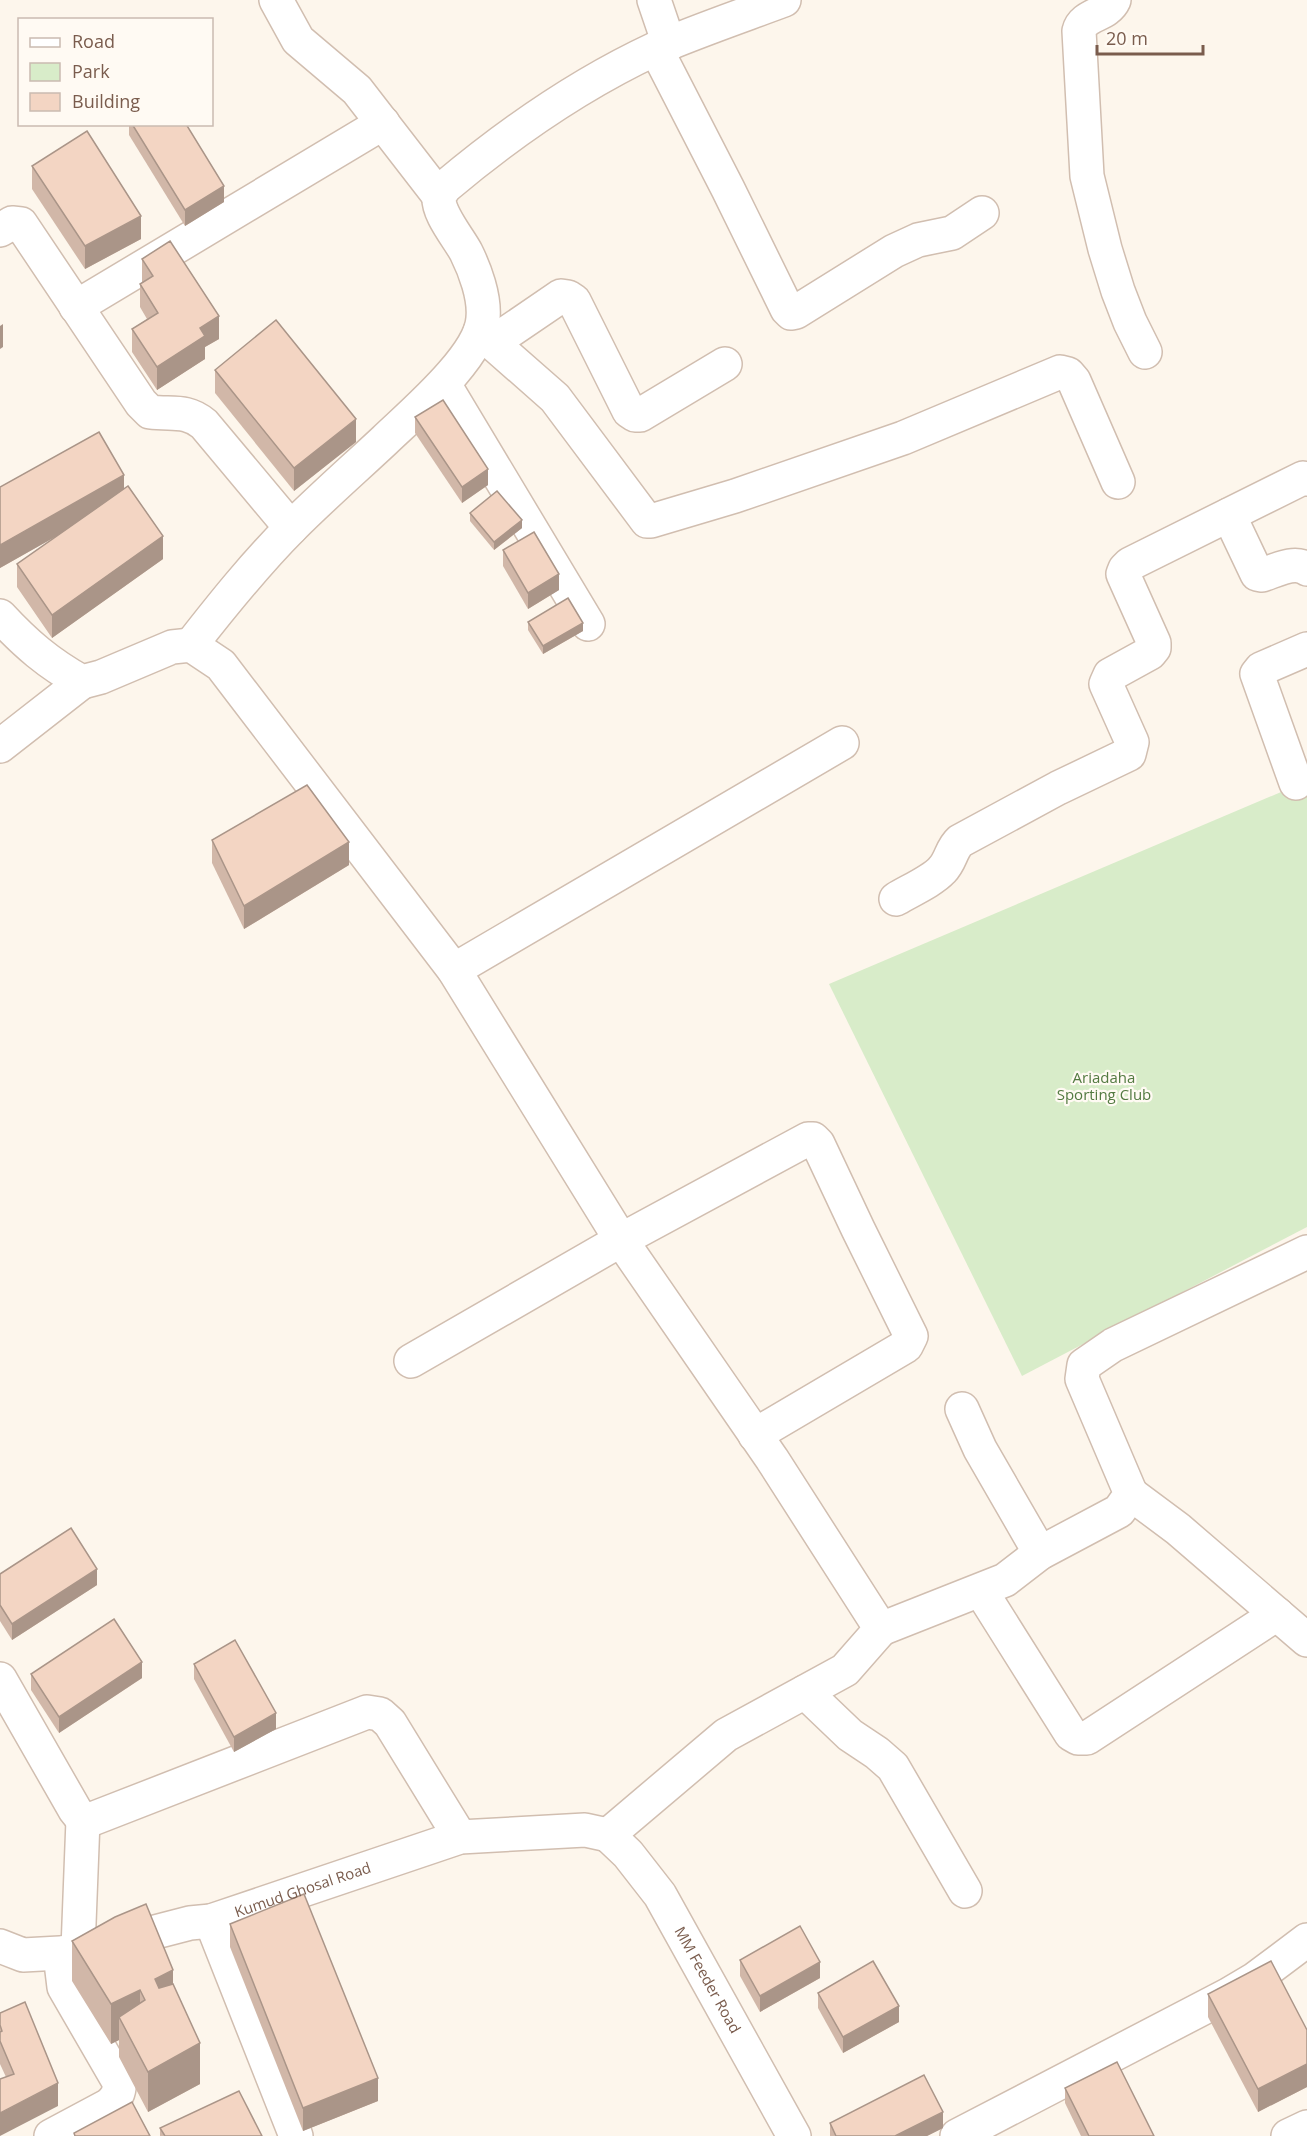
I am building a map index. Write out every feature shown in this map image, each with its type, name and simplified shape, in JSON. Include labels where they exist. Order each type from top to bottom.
[{"type":"street","points":[[276,0],[298,40],[357,90],[439,196],[439,206],[466,252],[476,277],[486,337],[555,398],[647,520],[651,521],[735,496],[903,438],[1060,372],[1068,374],[1074,381],[1118,482]]},
{"type":"street","points":[[654,0],[663,46],[728,189],[791,313],[854,278],[894,251],[918,240],[952,233],[982,213]]},
{"type":"street","points":[[439,196],[453,181],[558,102],[606,74],[663,46],[784,0]]},
{"type":"street","points":[[1113,0],[1111,6],[1084,21],[1078,31],[1083,135],[1087,176],[1105,249],[1130,322],[1145,352]]},
{"type":"street","points":[[76,306],[383,123]]},
{"type":"street","points":[[0,230],[12,223],[21,224],[141,403],[150,412],[183,413],[194,416],[204,424],[291,528]]},
{"type":"street","points":[[191,645],[231,595],[291,528],[444,384],[474,345],[561,296],[574,301],[629,411],[635,416],[726,364]]},
{"type":"street","points":[[444,384],[588,624]]},
{"type":"street","points":[[896,899],[941,872],[954,847],[960,841],[1058,788],[1129,754],[1132,742],[1106,684],[1110,675],[1150,652],[1154,648],[1154,643],[1123,574],[1125,569],[1130,564],[1303,478],[1307,479]]},
{"type":"street","points":[[1229,515],[1257,574],[1262,575],[1293,565],[1302,565],[1307,569]]},
{"type":"street","points":[[0,616],[53,666],[82,682]]},
{"type":"street","points":[[0,746],[82,682],[101,677],[172,647],[191,645],[221,665],[454,970],[621,1240],[755,1435],[881,1629]]},
{"type":"street","points":[[1296,783],[1257,674],[1261,669],[1307,649]]},
{"type":"street","points":[[454,970],[842,743]]},
{"type":"street","points":[[411,1361],[621,1240],[808,1139],[813,1139],[819,1144],[911,1335],[906,1346],[755,1435]]},
{"type":"street","points":[[1307,1252],[1113,1345],[1084,1365],[1082,1379],[1131,1494],[1178,1529],[1307,1640]]},
{"type":"street","points":[[962,1409],[980,1449],[1040,1553]]},
{"type":"street","points":[[608,1834],[726,1735],[845,1670],[881,1629],[1005,1580],[1040,1553],[1119,1511],[1131,1494]]},
{"type":"street","points":[[981,1591],[1071,1734],[1078,1738],[1087,1738],[1277,1614]]},
{"type":"street","points":[[0,1679],[75,1810],[83,1820],[78,1949],[60,1954],[64,1987],[119,2082],[120,2089],[114,2101],[109,2105],[51,2136]]},
{"type":"street","points":[[804,1692],[844,1729],[893,1767],[965,1891]]},
{"type":"street","points":[[83,1820],[367,1713],[380,1714],[390,1723],[460,1837]]},
{"type":"street","name":"Kumud Ghosal Road","points":[[8,1959],[97,1951],[136,1937],[190,1923],[212,1921],[460,1837],[585,1830],[608,1834]]},
{"type":"street","name":"MM Feeder Road","points":[[608,1834],[628,1854],[660,1895],[781,2132]]},
{"type":"street","points":[[212,1921],[296,2136]]},
{"type":"street","points":[[957,2136],[1228,1995],[1255,1979],[1307,1940]]},
{"type":"street","points":[[1288,2136],[1307,2127]]},
{"type":"green space","name":"Ariadaha Sporting Club","points":[[1307,781],[1307,1227],[1022,1376],[829,984]]},
{"type":"building","points":[[133,126],[187,126],[224,186],[185,210]]},
{"type":"building","points":[[87,131],[141,216],[85,246],[32,166]]},
{"type":"building","points":[[170,241],[219,316],[200,328],[205,336],[157,367],[132,329],[158,313],[140,284],[153,276],[142,259]]},
{"type":"building","points":[[276,320],[356,419],[294,468],[215,370]]},
{"type":"building","points":[[443,400],[488,469],[462,487],[415,417]]},
{"type":"building","points":[[99,432],[124,475],[0,545],[0,487]]},
{"type":"building","points":[[128,486],[163,536],[52,615],[17,564]]},
{"type":"building","points":[[497,491],[522,520],[494,542],[470,513]]},
{"type":"building","points":[[534,532],[559,574],[528,593],[503,550]]},
{"type":"building","points":[[568,598],[583,623],[543,646],[528,622]]},
{"type":"building","points":[[307,785],[349,842],[244,906],[212,840]]},
{"type":"building","points":[[71,1528],[97,1569],[12,1624],[0,1605],[0,1574]]},
{"type":"building","points":[[114,1619],[142,1662],[59,1717],[31,1674]]},
{"type":"building","points":[[235,1640],[276,1713],[234,1737],[194,1664]]},
{"type":"building","points":[[304,1894],[378,2078],[303,2108],[230,1924]]},
{"type":"building","points":[[146,1904],[173,1970],[155,1979],[159,1988],[173,1984],[200,2043],[148,2072],[119,2017],[145,2000],[140,1990],[111,2004],[72,1941],[115,1917]]},
{"type":"building","points":[[800,1926],[820,1962],[760,1996],[740,1960]]},
{"type":"building","points":[[873,1961],[899,2006],[843,2037],[818,1993]]},
{"type":"building","points":[[1271,1961],[1307,2030],[1307,2064],[1258,2089],[1208,1994]]},
{"type":"building","points":[[25,2002],[58,2083],[0,2113],[0,2079],[14,2074],[0,2041],[2,2031],[0,2013]]},
{"type":"building","points":[[1117,2062],[1154,2136],[1089,2136],[1065,2088]]},
{"type":"building","points":[[924,2075],[943,2112],[895,2136],[836,2136],[830,2123]]},
{"type":"building","points":[[239,2091],[262,2136],[165,2136],[160,2128]]},
{"type":"building","points":[[132,2102],[150,2136],[75,2136],[74,2133]]}]
